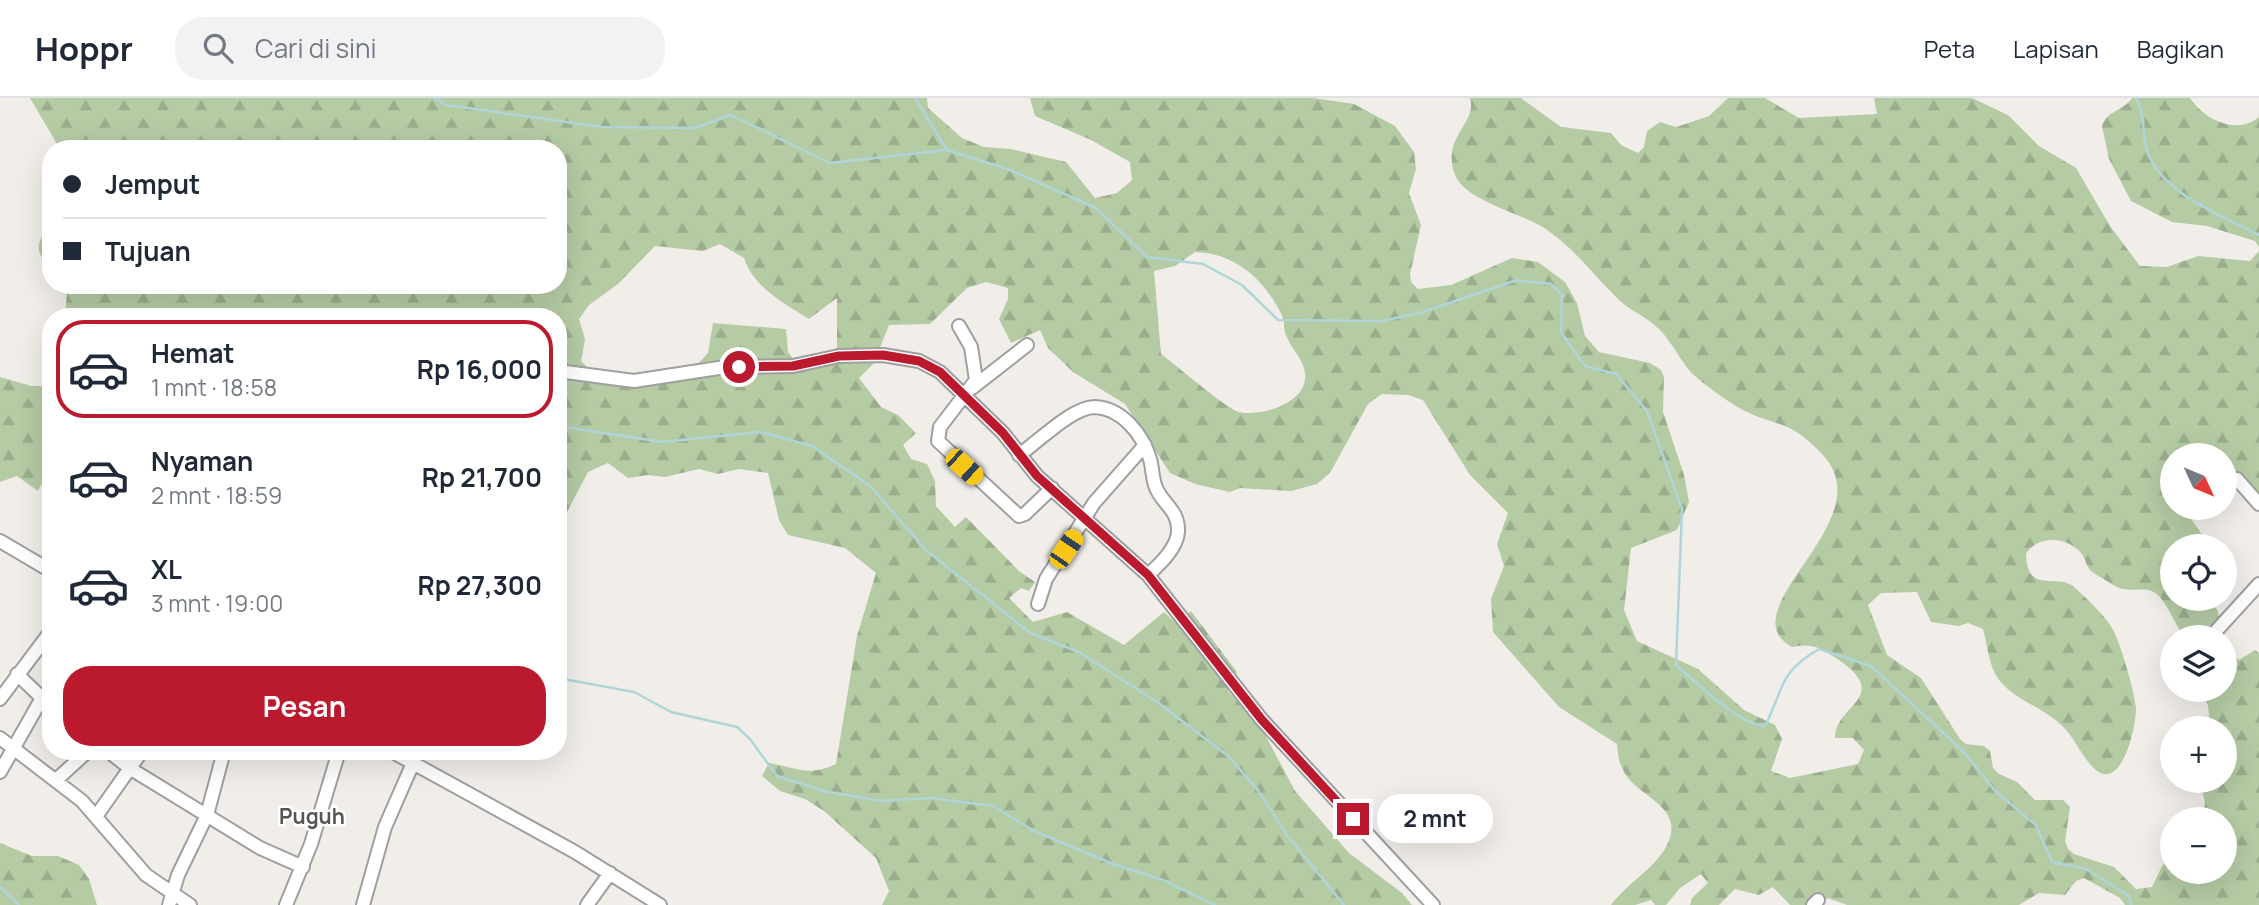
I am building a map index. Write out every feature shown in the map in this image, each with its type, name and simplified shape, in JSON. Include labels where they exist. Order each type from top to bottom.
[{"type":"street","points":[[959,326],[973,355],[976,376],[969,392]]},
{"type":"street","points":[[1027,345],[969,392],[940,427],[937,441],[1019,516],[1025,514],[1052,488]]},
{"type":"street","points":[[567,372],[634,381],[725,367],[793,366],[839,356],[883,355],[930,366],[969,392],[1019,455],[1148,575],[1262,720],[1433,905]]},
{"type":"street","points":[[1019,455],[1069,417],[1095,407],[1121,417],[1145,444],[1156,490],[1175,513],[1178,531],[1167,554],[1148,575]]},
{"type":"street","points":[[1038,604],[1046,579],[1085,516],[1107,485],[1145,444]]},
{"type":"street","points":[[2237,480],[2259,504]]},
{"type":"street","points":[[0,541],[42,566]]},
{"type":"street","points":[[2222,625],[2259,584]]},
{"type":"street","points":[[0,699],[42,642]]},
{"type":"street","points":[[17,674],[42,697]]},
{"type":"street","points":[[0,772],[42,700]]},
{"type":"street","points":[[0,738],[97,815],[139,869],[170,899],[190,905]]},
{"type":"street","points":[[56,780],[79,760]]},
{"type":"street","points":[[120,760],[260,848],[303,867]]},
{"type":"street","points":[[97,815],[136,760]]},
{"type":"street","points":[[170,899],[206,815],[221,760]]},
{"type":"street","points":[[286,905],[303,867],[337,760]]},
{"type":"street","points":[[408,760],[610,873],[660,905]]},
{"type":"street","points":[[363,905],[385,827],[413,763]]},
{"type":"street","points":[[587,905],[610,873]]},
{"type":"green space","points":[[30,98],[927,98],[928,108],[962,138],[984,147],[1011,149],[1066,162],[1095,198],[1117,193],[1132,180],[1130,162],[1091,140],[1035,116],[1030,98],[1313,98],[1354,104],[1395,126],[1414,152],[1416,169],[1409,193],[1421,225],[1410,274],[1411,282],[1418,289],[1451,285],[1512,258],[1538,262],[1565,282],[1577,303],[1585,336],[1599,352],[1650,363],[1661,370],[1664,377],[1663,412],[1684,475],[1689,502],[1677,530],[1631,548],[1624,610],[1637,641],[1698,669],[1744,710],[1775,725],[1782,739],[1771,771],[1790,778],[1858,764],[1864,750],[1853,738],[1835,738],[1837,727],[1861,692],[1861,682],[1853,671],[1820,649],[1805,645],[1792,647],[1777,632],[1777,613],[1786,591],[1832,516],[1837,491],[1831,466],[1820,451],[1800,434],[1742,409],[1696,377],[1661,331],[1619,300],[1549,231],[1470,192],[1456,177],[1452,152],[1469,116],[1470,98],[1521,98],[1561,127],[1611,133],[1621,145],[1638,153],[1644,147],[1647,131],[1660,122],[1676,127],[1709,116],[1728,98],[1765,98],[1799,118],[1877,114],[1874,98],[1972,98],[2008,115],[2039,146],[2076,168],[2110,226],[2140,266],[2167,267],[2198,256],[2250,261],[2259,251],[2259,493],[2237,473],[2237,443],[2160,443],[2160,520],[2192,520],[2202,534],[2160,534],[2160,597],[2149,590],[2127,590],[2115,586],[2092,572],[2081,553],[2068,543],[2052,540],[2037,543],[2026,554],[2027,566],[2035,578],[2072,585],[2104,617],[2119,644],[2133,691],[2136,716],[2125,756],[2120,765],[2108,774],[2096,770],[2090,764],[2058,722],[2015,694],[1999,680],[1990,662],[1983,629],[1968,623],[1959,626],[1931,622],[1917,592],[1881,593],[1868,605],[1887,655],[1921,678],[1960,739],[1966,744],[1984,746],[1990,751],[1993,768],[1999,774],[2017,782],[2035,800],[2063,800],[2070,807],[2065,841],[2068,849],[2074,854],[2114,867],[2136,889],[2152,887],[2160,870],[2160,884],[2237,884],[2237,807],[2204,807],[2203,793],[2237,793],[2237,716],[2209,716],[2207,702],[2237,702],[2237,658],[2239,660],[2255,650],[2259,653],[2259,905],[2125,905],[2120,898],[2084,878],[2076,881],[2065,895],[2039,893],[2019,905],[1847,905],[1828,898],[1818,905],[1790,905],[1773,887],[1759,895],[1735,889],[1719,905],[1690,905],[1692,898],[1708,883],[1701,874],[1680,888],[1666,905],[1655,905],[1651,900],[1635,905],[1611,905],[1661,855],[1671,834],[1671,823],[1660,805],[1626,775],[1620,764],[1617,744],[1559,707],[1493,632],[1491,599],[1504,566],[1497,544],[1508,513],[1470,475],[1423,400],[1408,395],[1382,394],[1368,404],[1330,473],[1317,484],[1291,491],[1240,488],[1230,492],[1195,484],[1170,473],[1125,404],[1073,372],[1048,348],[1040,330],[1011,343],[999,319],[1008,299],[1008,288],[986,282],[967,288],[930,324],[889,325],[874,363],[859,378],[881,407],[898,415],[916,433],[903,445],[911,459],[927,464],[935,481],[936,506],[955,527],[966,517],[1019,571],[1035,582],[1029,591],[1021,588],[1009,598],[1033,622],[1067,612],[1124,645],[1164,612],[1177,624],[1191,611],[1237,672],[1228,691],[1261,727],[1295,791],[1349,853],[1402,893],[1412,905],[882,905],[889,891],[876,858],[824,811],[805,799],[780,791],[762,776],[769,763],[810,771],[836,764],[857,636],[876,573],[845,548],[788,535],[779,520],[768,473],[739,469],[718,474],[699,469],[665,477],[648,475],[628,478],[608,463],[588,472],[567,512],[567,308],[66,308],[67,294],[567,294],[567,140],[55,140]],"holes":[[[720,244],[744,258],[749,269],[771,294],[809,319],[837,298],[837,348],[795,361],[788,352],[786,329],[713,323],[708,353],[698,364],[630,378],[589,369],[581,361],[585,339],[579,319],[589,305],[618,284],[655,246],[703,251]],[[1195,252],[1223,257],[1247,270],[1275,302],[1283,317],[1286,335],[1302,363],[1304,383],[1299,392],[1291,400],[1270,410],[1248,413],[1233,409],[1161,354],[1154,271],[1175,266]]]},
{"type":"green space","points":[[2132,98],[2190,98],[2203,113],[2231,125],[2240,125],[2259,117],[2259,247],[2255,241],[2207,226],[2172,222],[2131,201],[2109,159],[2102,126],[2108,117]]},
{"type":"green space","points":[[42,237],[42,258],[39,252]]},
{"type":"green space","points":[[0,377],[31,386],[42,386],[42,484],[38,491],[17,476],[0,482]]},
{"type":"green space","points":[[2169,611],[2218,611],[2219,625],[2177,625]]},
{"type":"green space","points":[[0,843],[32,856],[58,856],[79,865],[89,879],[97,905],[0,905]]},
{"type":"waterway","points":[[434,98],[447,105],[601,127],[695,128],[731,115],[830,163],[946,150]]},
{"type":"waterway","points":[[915,98],[947,150],[1010,170],[1096,208],[1147,257],[1203,264],[1242,285],[1278,320],[1382,321],[1423,312],[1517,280],[1551,284],[1562,295],[1561,332],[1585,366],[1616,374],[1647,411],[1682,509],[1676,665],[1731,711],[1755,724],[1765,726],[1789,674],[1819,649],[1871,666],[1966,754],[1995,791],[2036,825],[2052,862],[2086,869],[2129,896],[2131,905]]},
{"type":"waterway","points":[[2136,98],[2142,113],[2146,149],[2169,183],[2197,203],[2259,235]]},
{"type":"waterway","points":[[567,427],[663,442],[760,432],[812,446],[870,486],[926,550],[1030,633],[1079,652],[1160,704],[1228,756],[1257,789],[1286,834],[1344,905]]},
{"type":"waterway","points":[[567,680],[634,692],[671,712],[737,727],[750,739],[777,776],[824,791],[880,801],[930,798],[993,806],[1032,830],[1113,864],[1163,880],[1215,905]]},
{"type":"waterway","points":[[0,887],[19,905]]},
{"type":"district","name":"Puguh","points":[[312,817]]},
{"type":"route","points":[[739,367],[793,366],[839,356],[883,355],[919,361],[940,372],[1003,433],[1037,476],[1148,575],[1262,720],[1353,819]]}]
